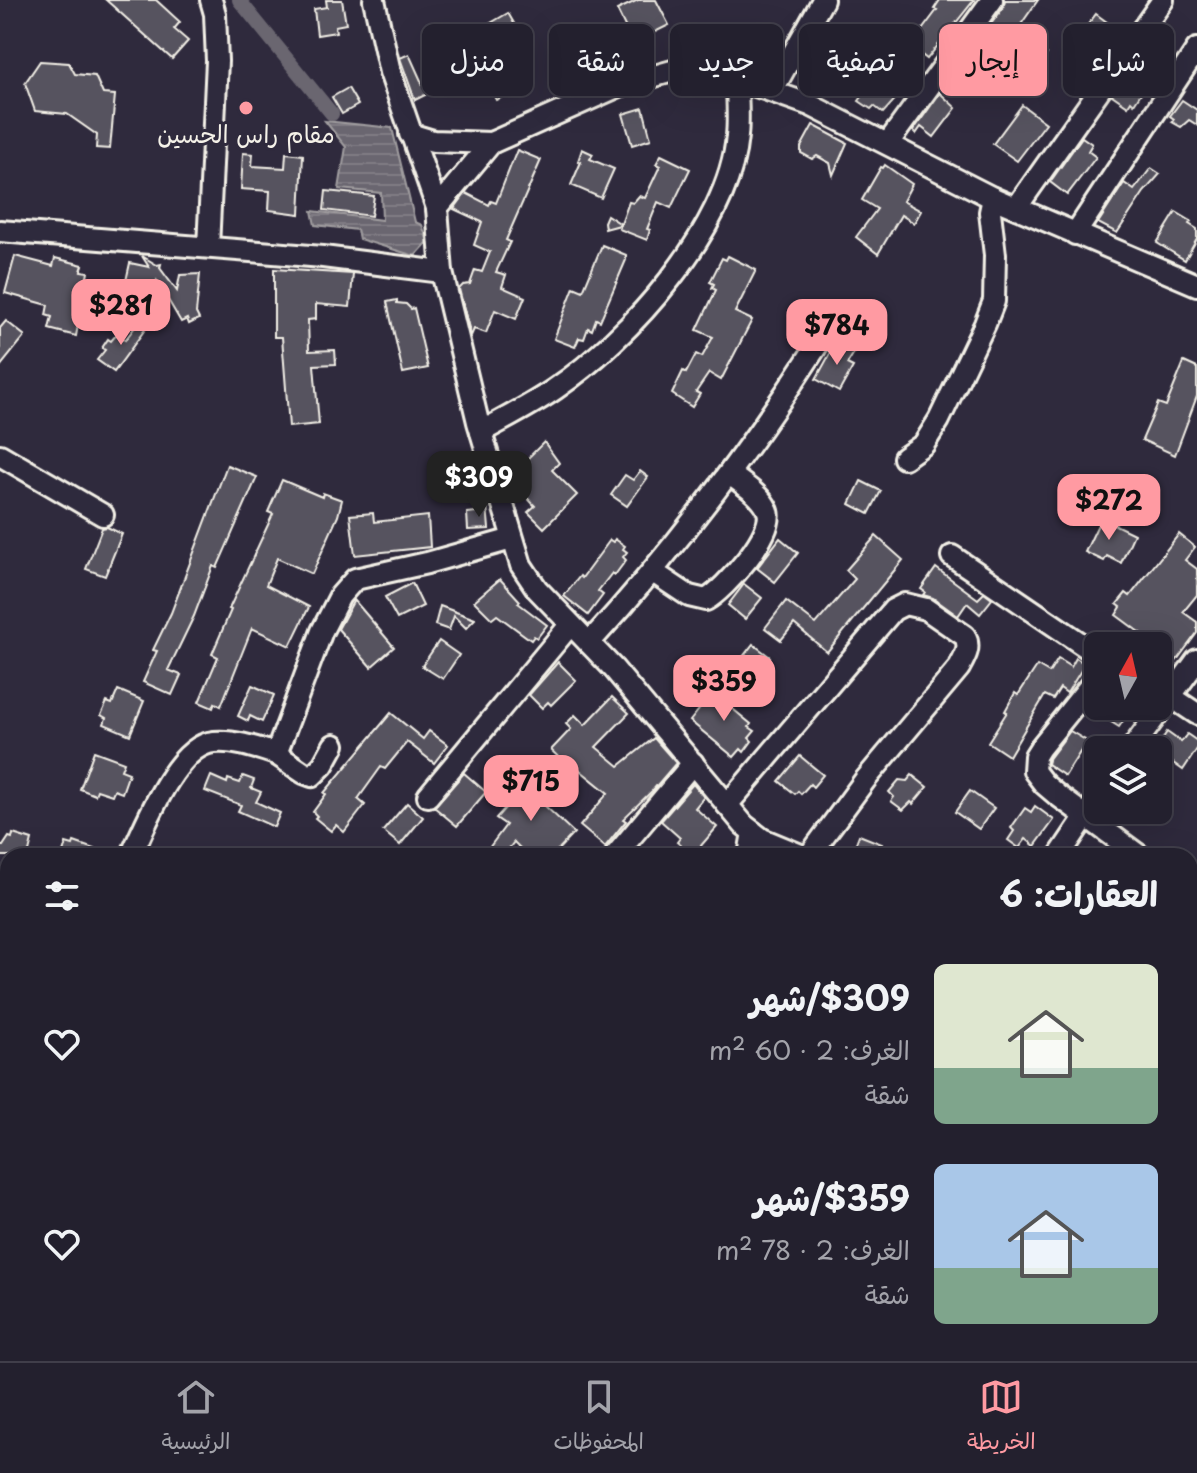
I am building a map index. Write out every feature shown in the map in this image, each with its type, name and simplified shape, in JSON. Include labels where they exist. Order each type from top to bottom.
[{"type":"street","points":[[208,247],[217,61],[215,14],[211,0]]},
{"type":"street","points":[[374,0],[390,72],[437,208],[442,272],[481,432],[521,565],[537,589],[614,669],[727,805],[753,832],[781,848]]},
{"type":"street","points":[[783,71],[823,0]]},
{"type":"street","points":[[888,143],[992,0]]},
{"type":"street","points":[[1016,208],[1163,0]]},
{"type":"street","points":[[1075,234],[1197,49]]},
{"type":"street","points":[[410,134],[433,141],[491,143],[619,86],[670,71]]},
{"type":"street","points":[[783,95],[888,143],[993,198],[1197,285]]},
{"type":"street","points":[[481,432],[556,388],[627,331],[672,276],[700,234],[725,186],[737,137],[737,96]]},
{"type":"street","points":[[437,208],[491,143]]},
{"type":"street","points":[[904,458],[924,444],[939,420],[994,301],[995,255],[990,212],[993,198]]},
{"type":"street","points":[[0,231],[323,257],[442,272]]},
{"type":"street","points":[[589,643],[653,572],[730,474],[816,347]]},
{"type":"street","points":[[0,455],[103,515]]},
{"type":"street","points":[[653,572],[689,596],[706,600],[735,574],[762,538],[770,519],[769,510],[759,498],[730,474]]},
{"type":"street","points":[[276,754],[322,631],[340,596],[355,579],[512,539]]},
{"type":"street","points":[[952,556],[1084,646]]},
{"type":"street","points":[[727,805],[893,610],[905,604],[926,609],[965,636],[968,643],[965,658],[812,848]]},
{"type":"street","points":[[428,796],[570,625]]},
{"type":"street","points":[[1172,684],[1197,660]]},
{"type":"street","points":[[1084,693],[1040,748],[1033,765],[1044,784],[1084,815]]},
{"type":"street","points":[[1172,697],[1197,714]]},
{"type":"street","points":[[135,848],[155,804],[181,763],[204,744],[215,742],[249,746],[276,754],[312,776],[323,765],[334,745]]},
{"type":"street","points":[[622,848],[693,763]]},
{"type":"street","points":[[1064,848],[1084,818]]},
{"type":"street","points":[[1096,824],[1129,848]]},
{"type":"street","points":[[750,848],[753,832]]},
{"type":"shaded area","points":[[325,121],[392,128],[415,222],[422,225],[428,242],[415,256],[359,239],[357,230],[315,225],[312,211],[382,220],[381,193],[339,189],[346,147]]},
{"type":"building","points":[[106,0],[156,0],[180,22],[174,29],[188,41],[172,59]]},
{"type":"building","points":[[326,0],[342,0],[346,24],[335,26],[336,32],[317,35],[314,9],[327,7]]},
{"type":"building","points":[[638,0],[656,0],[669,25],[654,32],[654,24],[624,24],[617,10]]},
{"type":"building","points":[[940,0],[974,0],[955,24],[939,24],[939,44],[927,59],[923,56],[923,29],[937,10],[934,9]]},
{"type":"building","points":[[1005,0],[1038,0],[1021,24],[991,24]]},
{"type":"building","points":[[508,13],[514,24],[489,24]]},
{"type":"building","points":[[1096,14],[1110,24],[1088,24]]},
{"type":"building","points":[[409,54],[422,83],[423,96],[415,100],[400,58]]},
{"type":"building","points":[[40,61],[69,63],[75,74],[95,76],[103,94],[115,95],[110,149],[96,148],[97,135],[67,114],[35,111],[25,83]]},
{"type":"building","points":[[348,88],[358,105],[342,114],[332,97]]},
{"type":"building","points":[[939,94],[956,108],[934,137],[921,127],[916,134],[913,131]]},
{"type":"building","points":[[863,96],[898,96],[883,113],[859,101]]},
{"type":"building","points":[[1113,96],[1139,96],[1134,104],[1131,101],[1128,106]]},
{"type":"building","points":[[1182,100],[1197,110],[1197,125],[1189,120],[1181,127],[1172,122],[1174,119],[1170,116]]},
{"type":"building","points":[[1022,105],[1046,123],[1017,161],[993,144]]},
{"type":"building","points":[[643,108],[651,139],[632,145],[623,114]]},
{"type":"building","points":[[813,125],[847,143],[833,175],[830,163],[801,153]]},
{"type":"building","points":[[1082,137],[1092,144],[1088,151],[1096,157],[1067,195],[1050,182]]},
{"type":"building","points":[[582,149],[593,154],[590,159],[614,169],[601,198],[571,185],[581,162],[578,161]]},
{"type":"building","points":[[517,150],[541,160],[506,240],[510,242],[496,272],[506,275],[502,287],[525,297],[516,319],[495,310],[486,333],[474,329],[471,336],[459,289],[470,284],[475,270],[482,272],[490,252],[474,245],[482,222],[454,209],[466,193],[489,205],[491,201],[496,203]]},
{"type":"building","points":[[243,153],[253,154],[252,166],[285,168],[286,153],[303,155],[300,214],[269,210],[270,191],[241,189]]},
{"type":"building","points":[[661,155],[690,169],[671,208],[658,202],[647,229],[650,230],[647,240],[619,229],[620,225],[605,229],[607,215],[621,224],[629,202],[633,203],[639,196],[645,198],[660,166],[656,164]]},
{"type":"building","points":[[885,165],[912,184],[903,201],[921,211],[914,223],[901,215],[878,254],[856,237],[877,209],[862,200]]},
{"type":"building","points":[[1151,168],[1160,174],[1117,233],[1098,223],[1124,183],[1134,190]]},
{"type":"building","points":[[326,191],[374,196],[371,216],[324,210]]},
{"type":"building","points":[[1176,212],[1191,221],[1189,224],[1197,229],[1197,239],[1185,260],[1157,243]]},
{"type":"building","points":[[602,245],[626,255],[626,260],[600,321],[596,319],[592,330],[588,328],[584,339],[579,338],[575,347],[554,339],[574,287],[583,291]]},
{"type":"building","points":[[15,256],[53,266],[55,258],[83,265],[81,271],[88,272],[76,336],[49,329],[52,317],[46,315],[48,305],[5,293]]},
{"type":"building","points":[[142,256],[157,265],[161,264],[160,268],[177,291],[180,275],[200,274],[196,313],[199,319],[189,324],[187,319],[181,322],[157,281],[153,302],[134,298],[135,292],[124,290],[130,263],[149,267]]},
{"type":"building","points":[[728,256],[756,270],[735,312],[752,320],[721,380],[709,373],[696,392],[700,394],[692,407],[672,394],[683,371],[686,373],[696,354],[702,357],[713,337],[697,330],[716,290],[710,282],[722,258],[726,260]]},
{"type":"building","points":[[274,269],[353,274],[350,307],[316,304],[316,319],[308,320],[309,351],[335,350],[336,364],[314,365],[319,424],[289,427],[282,337],[274,337]]},
{"type":"building","points":[[397,300],[397,303],[414,308],[428,368],[403,373],[387,302]]},
{"type":"building","points":[[142,318],[149,324],[114,372],[97,360],[105,350],[102,348],[108,339],[111,341],[117,334],[125,340]]},
{"type":"building","points":[[6,321],[25,336],[0,367],[0,328]]},
{"type":"building","points":[[837,341],[855,351],[847,364],[853,367],[839,392],[816,379]]},
{"type":"building","points":[[1184,362],[1197,368],[1197,396],[1175,455],[1142,440],[1158,403],[1166,406]]},
{"type":"building","points":[[544,442],[559,463],[552,470],[577,495],[544,528],[528,512],[535,506],[516,486],[525,478],[517,469]]},
{"type":"building","points":[[227,465],[257,477],[217,568],[213,566],[194,616],[168,670],[181,675],[172,695],[143,682]]},
{"type":"building","points":[[640,471],[648,477],[627,506],[611,495],[625,475],[633,480]]},
{"type":"building","points":[[282,480],[322,497],[323,493],[342,500],[338,516],[312,574],[277,558],[266,585],[309,607],[290,646],[252,628],[221,706],[215,703],[213,708],[199,702],[218,657],[212,654],[273,514],[268,512]]},
{"type":"building","points":[[861,481],[881,491],[869,514],[850,504]]},
{"type":"building","points":[[487,505],[489,529],[468,530],[467,513],[476,512],[475,506]]},
{"type":"building","points":[[373,513],[374,522],[428,516],[430,547],[355,555],[350,515]]},
{"type":"building","points":[[1101,518],[1134,534],[1121,563],[1107,556],[1104,561],[1085,552]]},
{"type":"building","points":[[102,528],[122,534],[105,576],[86,569]]},
{"type":"building","points":[[1179,534],[1195,547],[1185,560],[1197,569],[1197,595],[1183,612],[1197,622],[1197,633],[1172,667],[1172,632],[1139,632],[1116,615],[1121,607],[1117,604],[1126,593],[1130,596]]},
{"type":"building","points":[[876,536],[903,560],[827,652],[794,624],[781,640],[765,628],[786,601],[816,624],[855,579],[846,570]]},
{"type":"building","points":[[780,538],[798,553],[775,582],[757,568]]},
{"type":"building","points":[[615,539],[625,546],[623,549],[627,552],[623,557],[626,560],[598,591],[603,595],[588,615],[564,596],[580,576],[582,578],[610,540],[613,542]]},
{"type":"building","points":[[936,568],[978,599],[984,593],[992,599],[980,614],[967,603],[958,616],[933,598],[923,595],[925,592],[921,589]]},
{"type":"building","points":[[500,579],[520,601],[518,603],[547,625],[537,638],[534,636],[531,640],[497,615],[492,619],[474,601]]},
{"type":"building","points":[[412,583],[423,606],[397,619],[385,597]]},
{"type":"building","points":[[744,584],[762,598],[745,619],[728,605]]},
{"type":"building","points":[[354,600],[394,647],[371,667],[338,629]]},
{"type":"building","points":[[440,606],[475,619],[466,628],[454,616],[449,630],[435,625]]},
{"type":"building","points":[[439,641],[459,655],[443,679],[422,666]]},
{"type":"building","points":[[753,644],[770,657],[748,685],[731,672]]},
{"type":"building","points":[[1076,658],[1084,663],[1067,693],[1060,688],[1053,699],[1045,695],[1009,756],[988,742],[1015,693],[1018,695],[1037,666],[1049,673],[1058,659],[1071,667]]},
{"type":"building","points":[[558,662],[576,680],[551,705],[548,702],[542,708],[529,695]]},
{"type":"building","points":[[252,685],[274,695],[262,722],[250,716],[248,721],[238,716]]},
{"type":"building","points":[[718,686],[733,698],[728,705],[755,731],[744,752],[741,749],[734,757],[690,721]]},
{"type":"building","points":[[118,690],[144,701],[130,735],[104,724],[106,718],[101,715],[107,702],[112,704]]},
{"type":"building","points":[[612,697],[629,713],[596,747],[619,766],[654,738],[676,763],[623,819],[626,821],[605,847],[580,826],[608,793],[576,767],[573,771],[551,750],[571,729],[566,724],[575,715],[585,725]]},
{"type":"building","points":[[391,713],[423,739],[429,731],[448,745],[434,763],[407,742],[385,769],[381,767],[358,799],[365,805],[344,832],[336,825],[331,831],[315,818],[317,816],[313,812],[324,793]]},
{"type":"building","points":[[1108,720],[1124,720],[1119,727]]},
{"type":"building","points":[[1070,731],[1084,739],[1084,746],[1065,776],[1047,764]]},
{"type":"building","points":[[1167,732],[1181,742],[1187,734],[1197,741],[1197,749],[1183,770],[1172,762],[1172,736],[1164,736]]},
{"type":"building","points":[[94,751],[124,762],[121,770],[129,773],[122,793],[114,790],[112,795],[97,790],[95,795],[80,789]]},
{"type":"building","points":[[800,756],[823,775],[813,787],[810,784],[801,794],[798,791],[795,794],[779,781]]},
{"type":"building","points":[[464,773],[486,792],[457,826],[434,807]]},
{"type":"building","points":[[536,774],[542,780],[546,776],[559,788],[544,805],[574,833],[560,848],[520,848],[514,842],[509,848],[489,848],[506,825],[496,818]]},
{"type":"building","points":[[912,775],[927,787],[913,804],[911,802],[903,810],[891,801],[894,797],[889,792],[899,780],[907,781]]},
{"type":"building","points":[[211,776],[227,783],[228,779],[240,783],[243,776],[254,780],[251,788],[261,792],[256,802],[280,813],[274,827],[238,811],[241,805],[205,791]]},
{"type":"building","points":[[693,784],[704,797],[695,808],[717,827],[699,848],[684,848],[677,842],[680,838],[661,821]]},
{"type":"building","points":[[970,791],[994,808],[979,829],[955,812]]},
{"type":"building","points":[[407,803],[423,817],[400,845],[383,831]]},
{"type":"building","points":[[1035,806],[1054,820],[1035,846],[1026,839],[1019,848],[1008,840],[1014,831],[1011,828],[1025,808],[1031,812]]},
{"type":"building","points":[[13,834],[32,840],[30,848],[0,848],[9,837],[12,838]]},
{"type":"building","points":[[859,835],[882,844],[881,848],[854,848]]},
{"type":"building","points":[[74,842],[91,848],[64,848],[66,843],[73,845]]},
{"type":"waterway","points":[[239,0],[332,114]]},
{"type":"place","name":"مقام راس الحسين","points":[[246,108]]}]
